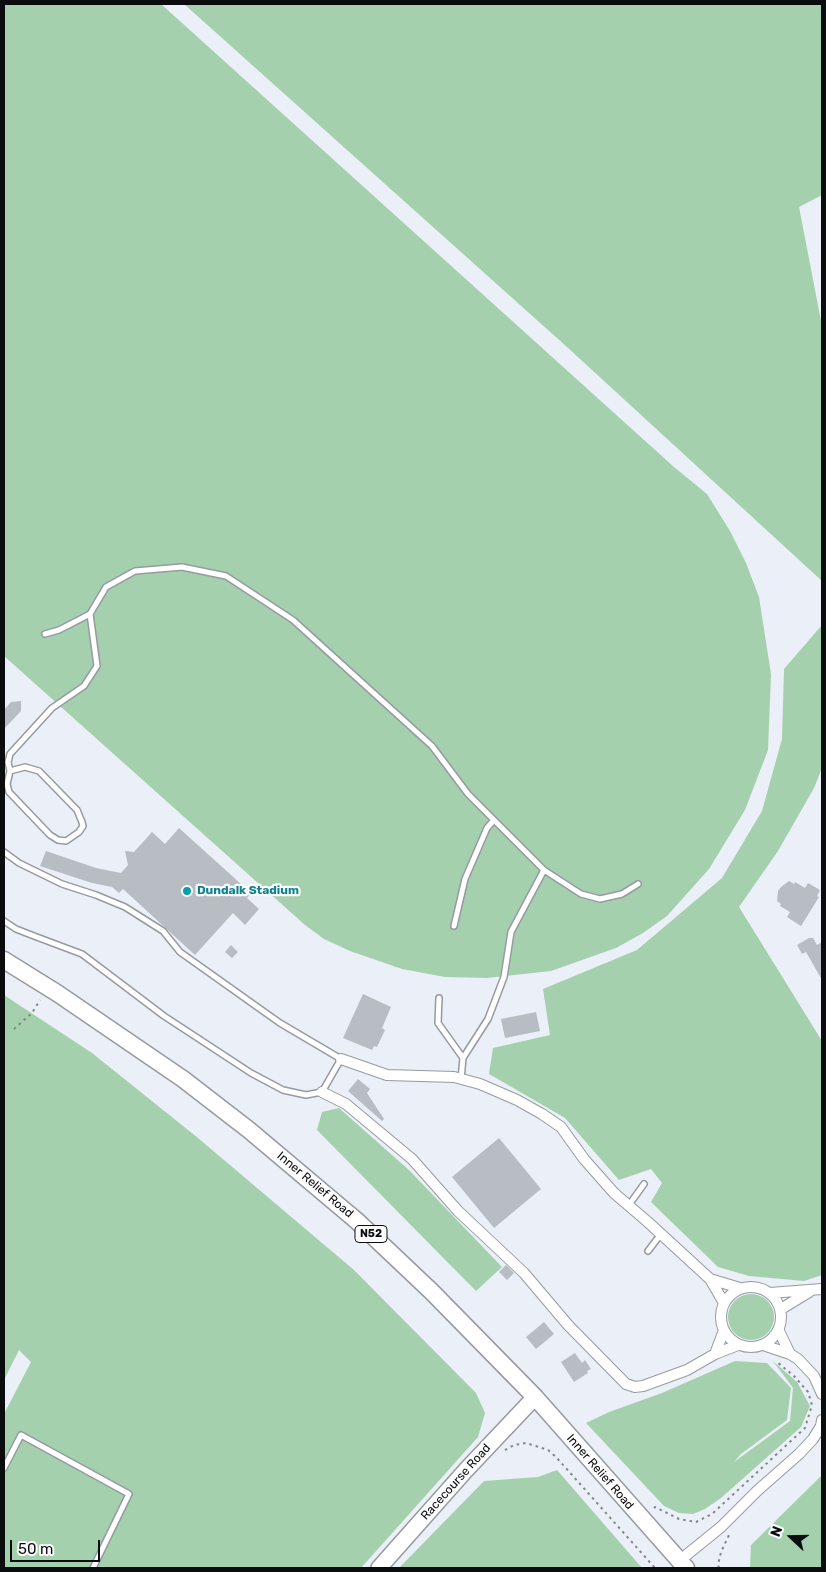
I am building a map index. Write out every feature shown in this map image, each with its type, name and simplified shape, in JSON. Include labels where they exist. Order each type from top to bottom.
[{"type":"main road","name":"Inner Relief Road","points":[[4,960],[48,987],[183,1079],[249,1130],[357,1221],[432,1292],[535,1397],[683,1564]]},
{"type":"street","points":[[341,1058],[387,1075],[426,1075],[461,1079],[480,1084],[517,1100],[542,1114],[561,1127],[614,1193],[710,1278],[724,1303]]},
{"type":"street","points":[[322,1092],[346,1104],[412,1160],[458,1211],[524,1274],[568,1325],[626,1384],[635,1387],[643,1386],[687,1370],[716,1354],[738,1345]]},
{"type":"street","points":[[710,1278],[740,1288]]},
{"type":"street","points":[[750,1286],[761,1288],[777,1300],[781,1309],[781,1322],[775,1337],[760,1346],[747,1348],[738,1345],[732,1341],[724,1330],[721,1321],[724,1303],[728,1297],[740,1288],[750,1286]]},
{"type":"street","points":[[770,1293],[817,1289]]},
{"type":"street","points":[[781,1309],[817,1289]]},
{"type":"street","points":[[716,1354],[724,1330]]},
{"type":"street","points":[[778,1330],[790,1354],[814,1376],[822,1394]]},
{"type":"street","points":[[760,1346],[790,1354]]},
{"type":"street","name":"Racecourse Road","points":[[379,1568],[466,1470],[535,1397]]},
{"type":"street","points":[[683,1564],[757,1491],[799,1454],[813,1439],[821,1426],[822,1420]]},
{"type":"lane","points":[[45,634],[59,630],[90,614],[106,587],[135,570],[182,567],[226,576],[293,620],[432,746],[468,794],[544,870],[580,894],[600,899],[622,894],[638,884]]},
{"type":"lane","points":[[7,773],[25,767],[39,771],[78,810],[83,826],[79,832],[66,841],[58,840],[50,835],[10,795],[7,773],[10,754],[52,708],[84,686],[97,666],[90,614]]},
{"type":"lane","points":[[454,926],[465,879],[487,828],[494,820]]},
{"type":"lane","points":[[4,852],[19,862],[62,884],[125,907],[163,932],[180,952],[280,1023],[341,1058],[322,1092],[306,1095],[283,1090],[251,1073],[164,1016],[82,954],[16,929],[4,921]]},
{"type":"lane","points":[[461,1079],[463,1058],[488,1019],[504,977],[511,932],[544,870]]},
{"type":"lane","points":[[439,998],[438,1023],[463,1058]]},
{"type":"lane","points":[[628,1205],[644,1184]]},
{"type":"lane","points":[[648,1251],[662,1234]]},
{"type":"lane","points":[[4,1468],[21,1435],[129,1494],[93,1568]]},
{"type":"path","points":[[14,1028],[32,1013],[48,987]]},
{"type":"path","points":[[642,1519],[655,1507],[679,1519],[696,1522],[712,1514],[805,1428],[812,1405],[808,1392],[794,1376],[760,1346]]},
{"type":"path","points":[[500,1453],[514,1445],[526,1443],[548,1450],[655,1568]]},
{"type":"path","points":[[719,1568],[721,1552],[730,1533]]},
{"type":"green space","points":[[4,4],[161,4],[674,467],[707,494],[730,531],[746,563],[759,597],[771,674],[768,750],[745,810],[709,869],[667,916],[643,933],[616,948],[551,971],[487,978],[445,977],[402,969],[350,951],[324,939],[305,925],[4,656]]},
{"type":"green space","points":[[184,4],[822,4],[822,195],[799,207],[822,326],[822,581],[567,347]]},
{"type":"green space","points":[[822,625],[822,768],[814,788],[778,851],[739,907],[822,1041],[822,1275],[804,1281],[749,1276],[718,1267],[651,1202],[662,1183],[651,1169],[619,1180],[565,1118],[489,1074],[493,1048],[550,1035],[543,989],[637,950],[722,878],[762,811],[782,739],[784,669]]},
{"type":"green space","points":[[4,995],[92,1053],[198,1138],[354,1270],[476,1393],[485,1413],[478,1437],[361,1568],[4,1568],[4,1414],[31,1362],[19,1350],[4,1380]]},
{"type":"green space","points":[[339,1108],[410,1171],[502,1267],[476,1291],[317,1130],[322,1112]]},
{"type":"green space","points":[[756,1294],[768,1300],[773,1308],[773,1326],[768,1334],[760,1339],[746,1340],[734,1334],[729,1326],[728,1312],[734,1300],[742,1295]]},
{"type":"green space","points":[[735,1361],[767,1363],[791,1388],[787,1420],[741,1454],[734,1462],[790,1421],[793,1388],[773,1361],[797,1382],[810,1406],[801,1427],[721,1498],[705,1509],[693,1514],[679,1513],[664,1506],[586,1423]]},
{"type":"green space","points":[[557,1470],[642,1568],[399,1568],[484,1481],[538,1477]]},
{"type":"green space","points":[[822,1475],[822,1568],[750,1568],[751,1545]]},
{"type":"building","points":[[21,701],[21,711],[4,729],[4,710],[11,702]]},
{"type":"building","name":"Dundalk Stadium","points":[[179,828],[251,893],[247,898],[259,909],[245,925],[233,913],[195,955],[123,889],[119,893],[112,887],[92,883],[40,866],[46,851],[96,868],[121,873],[128,865],[125,851],[134,852],[152,832],[165,844]]},
{"type":"building","points":[[789,881],[805,888],[808,883],[820,890],[817,896],[819,897],[801,926],[787,917],[790,912],[780,906],[781,904],[777,901],[778,891]]},
{"type":"building","points":[[809,938],[813,938],[817,945],[822,942],[822,980],[806,952],[802,954],[797,945]]},
{"type":"building","points":[[231,945],[238,952],[232,958],[225,952]]},
{"type":"building","points":[[363,994],[391,1007],[382,1028],[385,1030],[377,1047],[374,1046],[372,1050],[343,1038]]},
{"type":"building","points":[[536,1012],[540,1031],[505,1038],[501,1019]]},
{"type":"building","points":[[358,1079],[370,1089],[367,1093],[384,1119],[382,1121],[348,1091]]},
{"type":"building","points":[[499,1138],[541,1189],[494,1228],[452,1177]]},
{"type":"building","points":[[506,1265],[514,1273],[507,1280],[499,1272]]},
{"type":"building","points":[[544,1322],[554,1334],[536,1349],[526,1337]]},
{"type":"building","points":[[575,1353],[582,1363],[585,1360],[591,1369],[574,1382],[561,1362]]},
{"type":"place","name":"Dundalk Stadium","points":[[187,891]]}]
